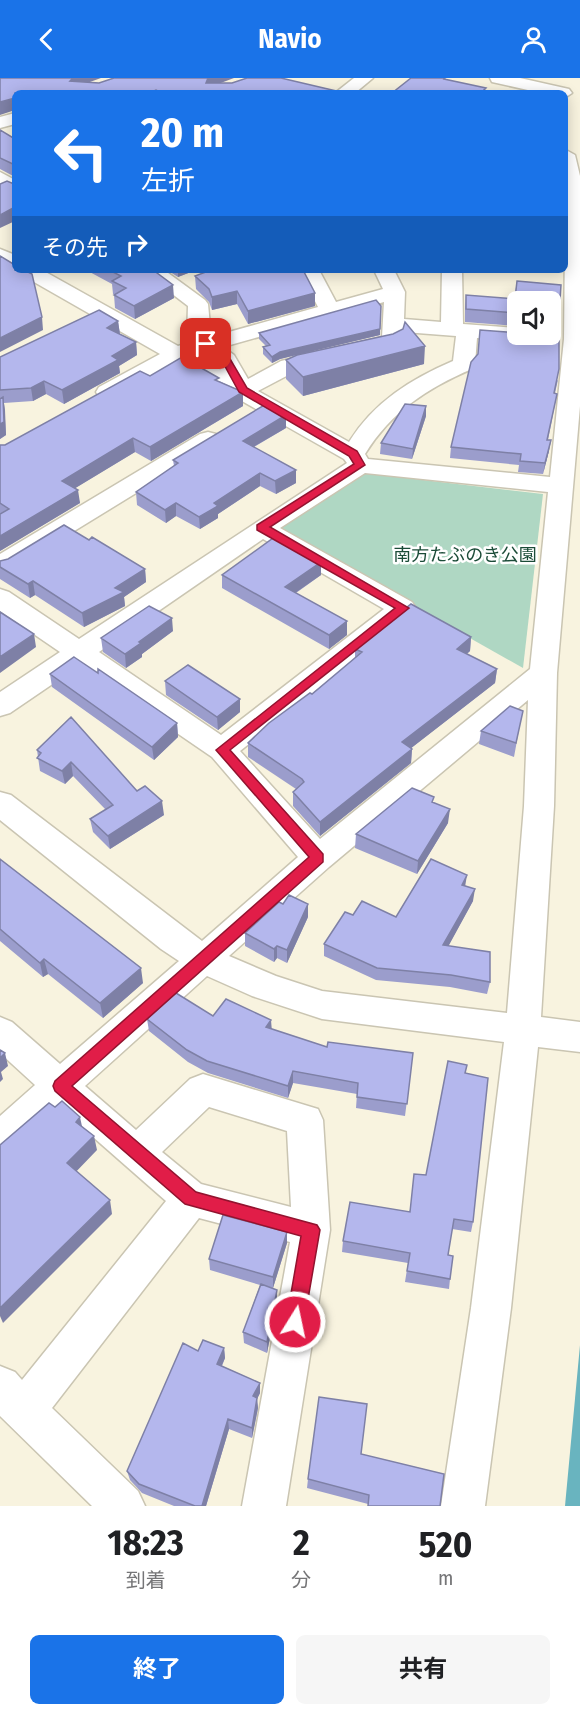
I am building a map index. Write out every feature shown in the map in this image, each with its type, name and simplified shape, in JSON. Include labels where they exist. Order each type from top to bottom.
[{"type":"street","points":[[348,90],[364,78]]},
{"type":"street","points":[[498,78],[559,90],[580,89]]},
{"type":"street","points":[[568,164],[577,202],[568,263]]},
{"type":"street","points":[[2,244],[12,259]]},
{"type":"street","points":[[31,273],[92,317],[177,353],[243,390]]},
{"type":"street","points":[[156,273],[198,304],[198,337],[226,360],[243,390],[246,416]]},
{"type":"street","points":[[311,273],[330,310]]},
{"type":"street","points":[[243,390],[289,366],[383,345],[393,340],[396,325],[395,292],[386,273]]},
{"type":"street","points":[[0,706],[261,528],[357,459],[365,432],[396,401],[425,380],[464,364],[452,273]]},
{"type":"street","points":[[561,311],[567,273]]},
{"type":"street","points":[[177,288],[198,279]]},
{"type":"street","points":[[83,405],[177,353],[395,292]]},
{"type":"street","points":[[396,325],[507,334]]},
{"type":"street","points":[[463,1506],[491,1308],[523,1029],[539,806],[543,673],[562,486],[557,345]]},
{"type":"street","points":[[246,416],[357,459],[562,486]]},
{"type":"street","points":[[0,565],[246,416]]},
{"type":"street","points":[[222,750],[403,608],[261,528]]},
{"type":"street","points":[[0,598],[222,750],[318,858]]},
{"type":"street","points":[[0,1139],[318,858],[543,673]]},
{"type":"street","points":[[0,803],[173,940],[203,960],[284,995],[322,1005],[573,1036]]},
{"type":"street","points":[[0,1032],[136,1153],[191,1198],[311,1230]]},
{"type":"street","points":[[136,1153],[203,1090],[305,1120],[311,1230],[264,1506]]},
{"type":"street","points":[[123,1506],[12,1399],[191,1198]]},
{"type":"green space","name":"南方たぶのき公園","points":[[364,473],[543,494],[523,668],[277,529]]},
{"type":"water","points":[[580,1345],[580,1506],[565,1506]]},
{"type":"building","points":[[0,78],[73,78],[70,81],[99,83],[114,78],[208,78],[206,83],[232,83],[247,78],[281,78],[332,90],[12,90],[12,99],[0,102]]},
{"type":"building","points":[[411,78],[445,78],[486,88],[484,90],[396,90]]},
{"type":"building","points":[[0,130],[12,137],[12,164],[0,158]]},
{"type":"building","points":[[7,181],[12,183],[12,209],[0,215],[0,184]]},
{"type":"building","points":[[0,256],[12,263],[12,273],[32,274],[42,317],[0,338]]},
{"type":"building","points":[[115,273],[157,273],[173,285],[134,306],[114,295],[126,288],[112,281],[121,276]]},
{"type":"building","points":[[203,273],[305,273],[315,293],[248,311],[237,291],[212,297],[209,289],[195,276]]},
{"type":"building","points":[[517,281],[561,285],[561,291],[516,291]]},
{"type":"building","points":[[466,295],[507,298],[507,312],[466,309]]},
{"type":"building","points":[[376,300],[381,306],[380,329],[280,352],[272,357],[263,347],[270,345],[259,333]]},
{"type":"building","points":[[99,310],[118,321],[107,328],[136,342],[112,356],[118,360],[62,390],[44,381],[31,388],[0,390],[0,357]]},
{"type":"building","points":[[405,322],[425,346],[303,377],[286,360],[297,355],[393,334],[403,329]]},
{"type":"building","points":[[480,330],[507,332],[507,345],[559,345],[559,369],[554,393],[557,394],[547,440],[551,440],[545,463],[520,461],[521,454],[451,447],[471,362],[478,354]]},
{"type":"building","points":[[182,357],[219,378],[215,380],[243,392],[150,447],[133,438],[62,481],[78,490],[0,536],[0,514],[9,509],[0,503],[0,445],[5,445],[140,371],[150,376]]},
{"type":"building","points":[[3,397],[4,422],[0,424],[0,399]]},
{"type":"building","points":[[266,404],[286,415],[243,441],[296,470],[275,481],[260,473],[214,503],[218,506],[199,517],[176,503],[165,510],[136,492],[178,463],[173,460]]},
{"type":"building","points":[[405,404],[426,406],[413,449],[381,443]]},
{"type":"building","points":[[64,525],[89,540],[92,537],[145,569],[115,588],[124,592],[82,613],[33,581],[28,584],[0,567],[0,561],[8,559]]},
{"type":"building","points":[[276,536],[321,562],[285,587],[347,621],[329,635],[222,575]]},
{"type":"building","points":[[411,604],[471,637],[457,649],[497,669],[402,742],[412,749],[320,822],[293,792],[304,782],[302,779],[248,743],[269,723],[310,693],[312,694],[362,652],[355,649]]},
{"type":"building","points":[[149,606],[172,618],[125,654],[101,638]]},
{"type":"building","points":[[0,612],[34,634],[0,657]]},
{"type":"building","points":[[74,657],[98,673],[98,669],[177,723],[152,747],[50,674]]},
{"type":"building","points":[[188,665],[240,699],[217,717],[165,681]]},
{"type":"building","points":[[510,706],[523,711],[516,743],[481,731]]},
{"type":"building","points":[[71,717],[137,791],[145,786],[162,801],[108,836],[90,819],[113,805],[71,762],[62,771],[37,758],[41,753],[37,750]]},
{"type":"building","points":[[412,788],[434,797],[432,802],[450,809],[418,861],[356,834]]},
{"type":"building","points":[[0,859],[141,968],[100,1003],[44,959],[40,963],[0,929]]},
{"type":"building","points":[[431,859],[467,875],[462,885],[475,889],[443,945],[490,952],[490,982],[451,975],[377,968],[324,944],[345,912],[353,915],[362,901],[396,917]]},
{"type":"building","points":[[289,895],[308,904],[287,950],[277,946],[274,949],[245,933],[279,902],[283,904]]},
{"type":"building","points":[[176,993],[213,1016],[226,999],[271,1020],[266,1027],[327,1047],[328,1042],[413,1053],[407,1104],[357,1097],[358,1083],[293,1071],[288,1086],[207,1061],[187,1050],[147,1019]]},
{"type":"building","points":[[448,1061],[467,1065],[465,1073],[488,1078],[473,1222],[454,1219],[448,1255],[453,1256],[450,1279],[407,1271],[410,1253],[343,1241],[350,1202],[410,1212],[414,1174],[426,1175]]},
{"type":"building","points":[[62,1101],[80,1117],[76,1122],[94,1136],[67,1163],[110,1200],[0,1308],[0,1145],[49,1103],[55,1107]]},
{"type":"building","points":[[223,1215],[287,1232],[273,1277],[209,1259]]},
{"type":"building","points":[[261,1284],[277,1290],[267,1342],[243,1332]]},
{"type":"building","points":[[203,1340],[224,1348],[217,1364],[260,1383],[253,1396],[257,1398],[252,1428],[228,1419],[202,1506],[195,1506],[139,1484],[127,1471],[183,1343],[198,1351]]},
{"type":"building","points":[[319,1397],[367,1404],[361,1454],[444,1474],[440,1506],[368,1506],[369,1495],[308,1479]]},
{"type":"route","points":[[206,344],[226,360],[243,390],[353,454],[360,465],[261,528],[403,608],[222,750],[318,858],[61,1086],[136,1153],[191,1198],[311,1230],[295,1322]]}]
